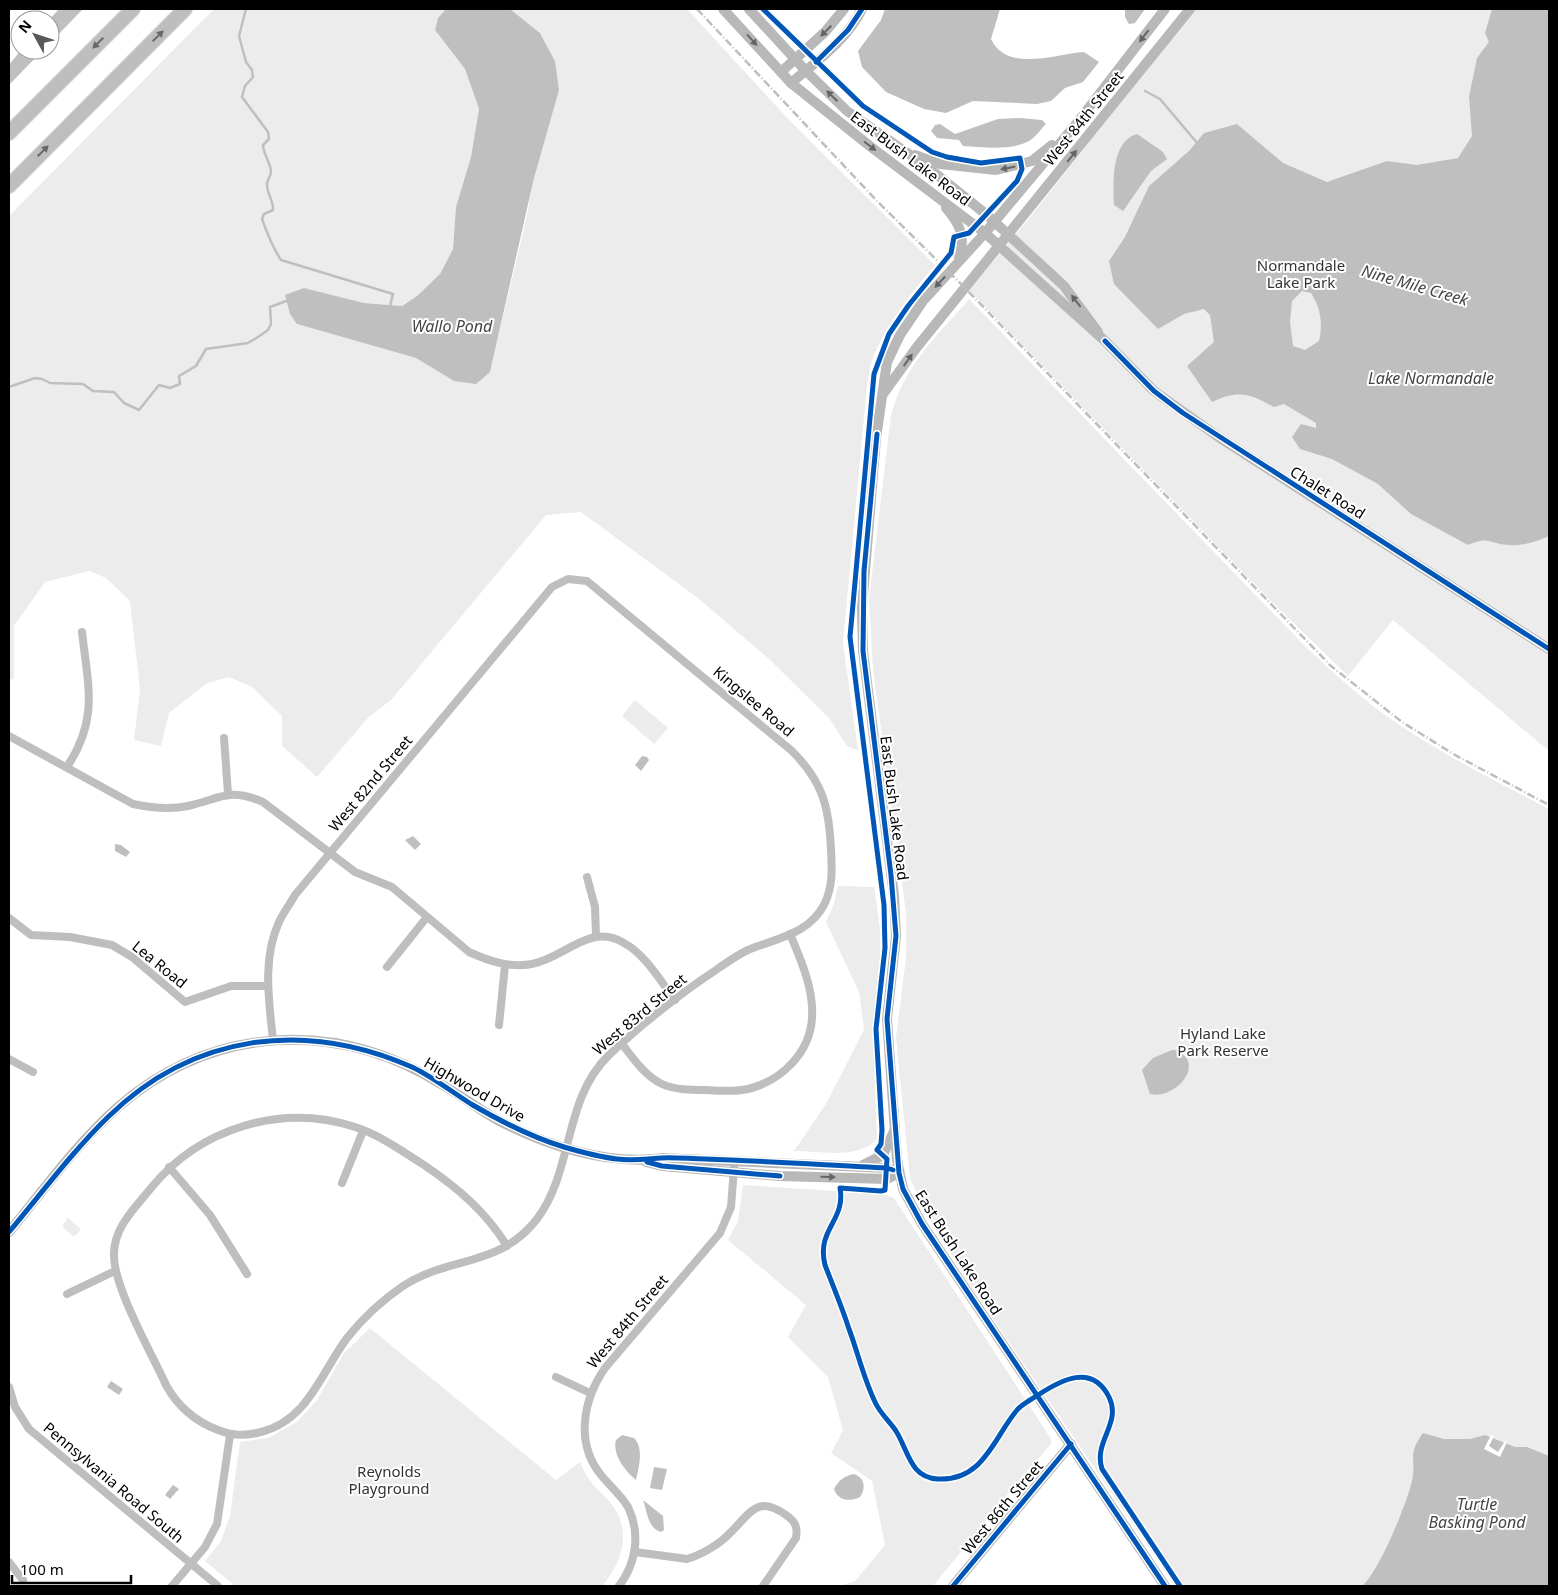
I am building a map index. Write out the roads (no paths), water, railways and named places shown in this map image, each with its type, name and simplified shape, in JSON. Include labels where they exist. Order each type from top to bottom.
[{"type":"highway","points":[[9,133],[133,9]]},
{"type":"highway","points":[[9,186],[185,9]]},
{"type":"street","name":"East Bush Lake Road","points":[[723,9],[792,83],[852,133],[985,233],[923,301],[900,335],[887,362],[869,514],[862,617],[863,651],[892,875],[896,936],[887,1019],[899,1173],[903,1189],[922,1224],[1165,1586]]},
{"type":"street","name":"East Bush Lake Road","points":[[749,9],[806,71],[861,123],[905,151],[994,222]]},
{"type":"street","points":[[781,72],[825,32],[844,9]]},
{"type":"street","points":[[792,83],[848,30],[862,9]]},
{"type":"street","name":"West 84th Street","points":[[985,233],[1077,123],[1165,9]]},
{"type":"street","name":"West 84th Street","points":[[1000,246],[1190,9]]},
{"type":"street","points":[[905,151],[940,164],[996,170],[1032,161],[1077,123]]},
{"type":"street","points":[[934,194],[960,228],[963,245],[958,263]]},
{"type":"street","name":"Chalet Road","points":[[994,222],[1064,286],[1104,341]]},
{"type":"street","name":"Chalet Road","points":[[985,233],[1104,341],[1154,390],[1183,413],[1549,649]]},
{"type":"street","name":"East Bush Lake Road","points":[[883,394],[917,348],[1000,246]]},
{"type":"street","name":"West 82nd Street","points":[[273,1040],[267,986],[271,947],[279,922],[295,895],[552,587],[568,579]]},
{"type":"street","name":"Kingslee Road","points":[[568,579],[587,581],[684,660],[805,764],[824,797],[829,815],[832,877],[826,902]]},
{"type":"street","points":[[67,767],[83,740],[89,712],[82,632]]},
{"type":"street","points":[[9,736],[116,796],[134,804],[152,808],[189,806],[228,794],[250,796],[263,802],[356,872],[392,887],[469,952],[505,965],[516,966],[541,961],[578,942],[596,936],[615,938],[626,943],[636,952],[675,1000]]},
{"type":"street","points":[[224,738],[228,794]]},
{"type":"street","points":[[587,877],[595,907],[596,936]]},
{"type":"street","name":"West 83rd Street","points":[[230,1435],[248,1435],[270,1430],[304,1407],[359,1324],[373,1308],[404,1285],[426,1274],[491,1255],[524,1234],[548,1202],[588,1080],[598,1066],[675,1000],[712,972],[746,951],[790,934],[813,921],[826,902]]},
{"type":"street","points":[[387,967],[427,917]]},
{"type":"street","name":"Lea Road","points":[[9,918],[31,935],[70,937],[112,945],[132,957],[185,1002],[231,986],[267,986]]},
{"type":"street","points":[[622,1044],[650,1076],[661,1084],[674,1088],[730,1091],[763,1085],[778,1076],[791,1065],[801,1052],[808,1037],[812,1020],[810,987],[790,934]]},
{"type":"street","points":[[500,1025],[505,965]]},
{"type":"street","name":"Highwood Drive","points":[[9,1232],[100,1125],[134,1094],[178,1066],[207,1054],[236,1045],[273,1040],[328,1042],[358,1047],[387,1057],[416,1069],[497,1119],[566,1147],[618,1159],[642,1161],[662,1166],[733,1172],[887,1180],[899,1173]]},
{"type":"street","points":[[9,1059],[33,1072]]},
{"type":"street","points":[[172,1586],[205,1547],[217,1524],[230,1435],[197,1420],[174,1399],[115,1271],[114,1255],[121,1227],[169,1167],[210,1138],[257,1122],[306,1118],[331,1121],[363,1130],[400,1149],[450,1182],[483,1213],[507,1246]]},
{"type":"street","points":[[857,1166],[870,1163],[882,1155],[895,1128]]},
{"type":"street","points":[[342,1183],[363,1130]]},
{"type":"street","name":"Highwood Drive","points":[[642,1161],[663,1158],[857,1166],[887,1168],[899,1173]]},
{"type":"street","name":"West 84th Street","points":[[619,1586],[630,1568],[635,1552],[635,1532],[628,1506],[600,1474],[587,1444],[585,1412],[590,1393],[605,1368],[720,1233],[731,1207],[734,1161]]},
{"type":"street","points":[[169,1167],[210,1215],[247,1274]]},
{"type":"street","points":[[67,1294],[115,1271]]},
{"type":"street","points":[[556,1377],[590,1393]]},
{"type":"street","name":"Pennsylvania Road South","points":[[9,1387],[12,1408],[29,1429],[218,1586]]},
{"type":"street","name":"West 86th Street","points":[[953,1586],[1071,1444]]},
{"type":"street","points":[[635,1552],[688,1559],[695,1557],[729,1535],[754,1508],[762,1506],[776,1508],[791,1518],[797,1530],[796,1538],[764,1586]]},
{"type":"street","points":[[9,1562],[23,1580]]},
{"type":"water","points":[[83,9],[60,33],[60,10],[58,10]]},
{"type":"water","name":"Wallo Pond","points":[[446,9],[510,9],[540,33],[555,61],[559,90],[534,178],[490,372],[476,384],[454,381],[416,358],[297,324],[290,314],[285,295],[304,288],[364,303],[402,306],[417,296],[440,274],[453,249],[456,207],[471,157],[479,109],[465,69],[435,30],[438,18]]},
{"type":"water","points":[[885,9],[1000,9],[991,39],[998,49],[1008,56],[1032,59],[1084,52],[1099,62],[1083,82],[1065,88],[1051,101],[1037,104],[973,101],[946,113],[924,109],[886,92],[862,67],[858,51],[881,20]]},
{"type":"water","points":[[1125,9],[1145,9],[1135,23],[1129,24],[1125,17]]},
{"type":"water","name":"Lake Normandale","points":[[1492,9],[1549,9],[1549,536],[1520,545],[1504,545],[1482,541],[1468,545],[1411,514],[1378,484],[1332,459],[1300,449],[1292,437],[1301,424],[1316,428],[1316,423],[1284,404],[1274,407],[1251,396],[1237,394],[1212,402],[1187,366],[1214,342],[1210,315],[1204,309],[1184,314],[1158,329],[1114,284],[1109,261],[1125,237],[1149,186],[1189,151],[1204,133],[1237,124],[1283,163],[1327,182],[1387,161],[1417,165],[1458,158],[1472,136],[1469,97],[1477,58],[1489,42],[1485,33]],"holes":[[[1302,291],[1311,293],[1319,310],[1320,334],[1319,341],[1305,350],[1293,346],[1290,322],[1292,301]]]},
{"type":"water","points":[[13,60],[33,60],[9,85],[9,65]]},
{"type":"water","points":[[998,119],[1042,120],[1046,124],[1031,140],[1014,146],[996,148],[963,146],[959,140],[937,138],[931,131],[935,125],[940,124],[955,134]]},
{"type":"water","points":[[1137,134],[1163,152],[1167,159],[1151,171],[1123,211],[1114,205],[1115,164],[1122,145],[1129,138]]},
{"type":"water","points":[[642,756],[647,757],[649,760],[641,771],[635,765]]},
{"type":"water","points":[[413,836],[421,844],[415,850],[405,840]]},
{"type":"water","points":[[115,844],[121,845],[130,852],[126,857],[115,851]]},
{"type":"water","points":[[1172,1050],[1178,1050],[1187,1060],[1189,1068],[1187,1075],[1171,1091],[1164,1094],[1150,1094],[1142,1070],[1153,1058]]},
{"type":"water","points":[[111,1381],[123,1389],[119,1395],[107,1387]]},
{"type":"water","name":"Turtle Basking Pond","points":[[1423,1433],[1444,1439],[1470,1439],[1485,1435],[1515,1447],[1527,1447],[1549,1456],[1549,1586],[1362,1586],[1369,1578],[1384,1552],[1404,1505],[1412,1481],[1413,1452]]},
{"type":"water","points":[[622,1435],[634,1438],[639,1447],[640,1458],[636,1480],[624,1467],[616,1451],[616,1440]]},
{"type":"water","points":[[654,1467],[667,1469],[662,1490],[650,1488]]},
{"type":"water","points":[[854,1474],[862,1481],[864,1487],[862,1494],[860,1497],[852,1500],[841,1498],[834,1489],[842,1479]]},
{"type":"water","points":[[173,1485],[179,1489],[170,1499],[165,1495]]},
{"type":"water","points":[[643,1500],[663,1516],[664,1530],[661,1532],[653,1527]]},
{"type":"waterway","points":[[246,9],[239,36],[246,62],[252,70],[253,77],[245,86],[242,97],[268,132],[269,139],[263,145],[271,169],[267,187],[273,210],[264,214],[262,219],[268,235],[281,260],[393,294],[390,306]]},
{"type":"waterway","name":"Nine Mile Creek","points":[[1145,91],[1160,99],[1198,144]]},
{"type":"waterway","points":[[9,387],[35,378],[50,383],[83,384],[93,391],[114,392],[124,403],[139,410],[159,385],[170,388],[180,384],[179,376],[196,366],[206,349],[248,343],[268,330],[271,324],[270,307],[289,300]]},
{"type":"railway","points":[[697,9],[877,201],[965,288],[1331,666],[1402,722],[1455,755],[1549,805]]},
{"type":"park label","name":"Normandale Lake Park","points":[[1301,274]]},
{"type":"park label","name":"Hyland Lake Park Reserve","points":[[1223,1042]]},
{"type":"park label","name":"Reynolds Playground","points":[[389,1480]]}]
